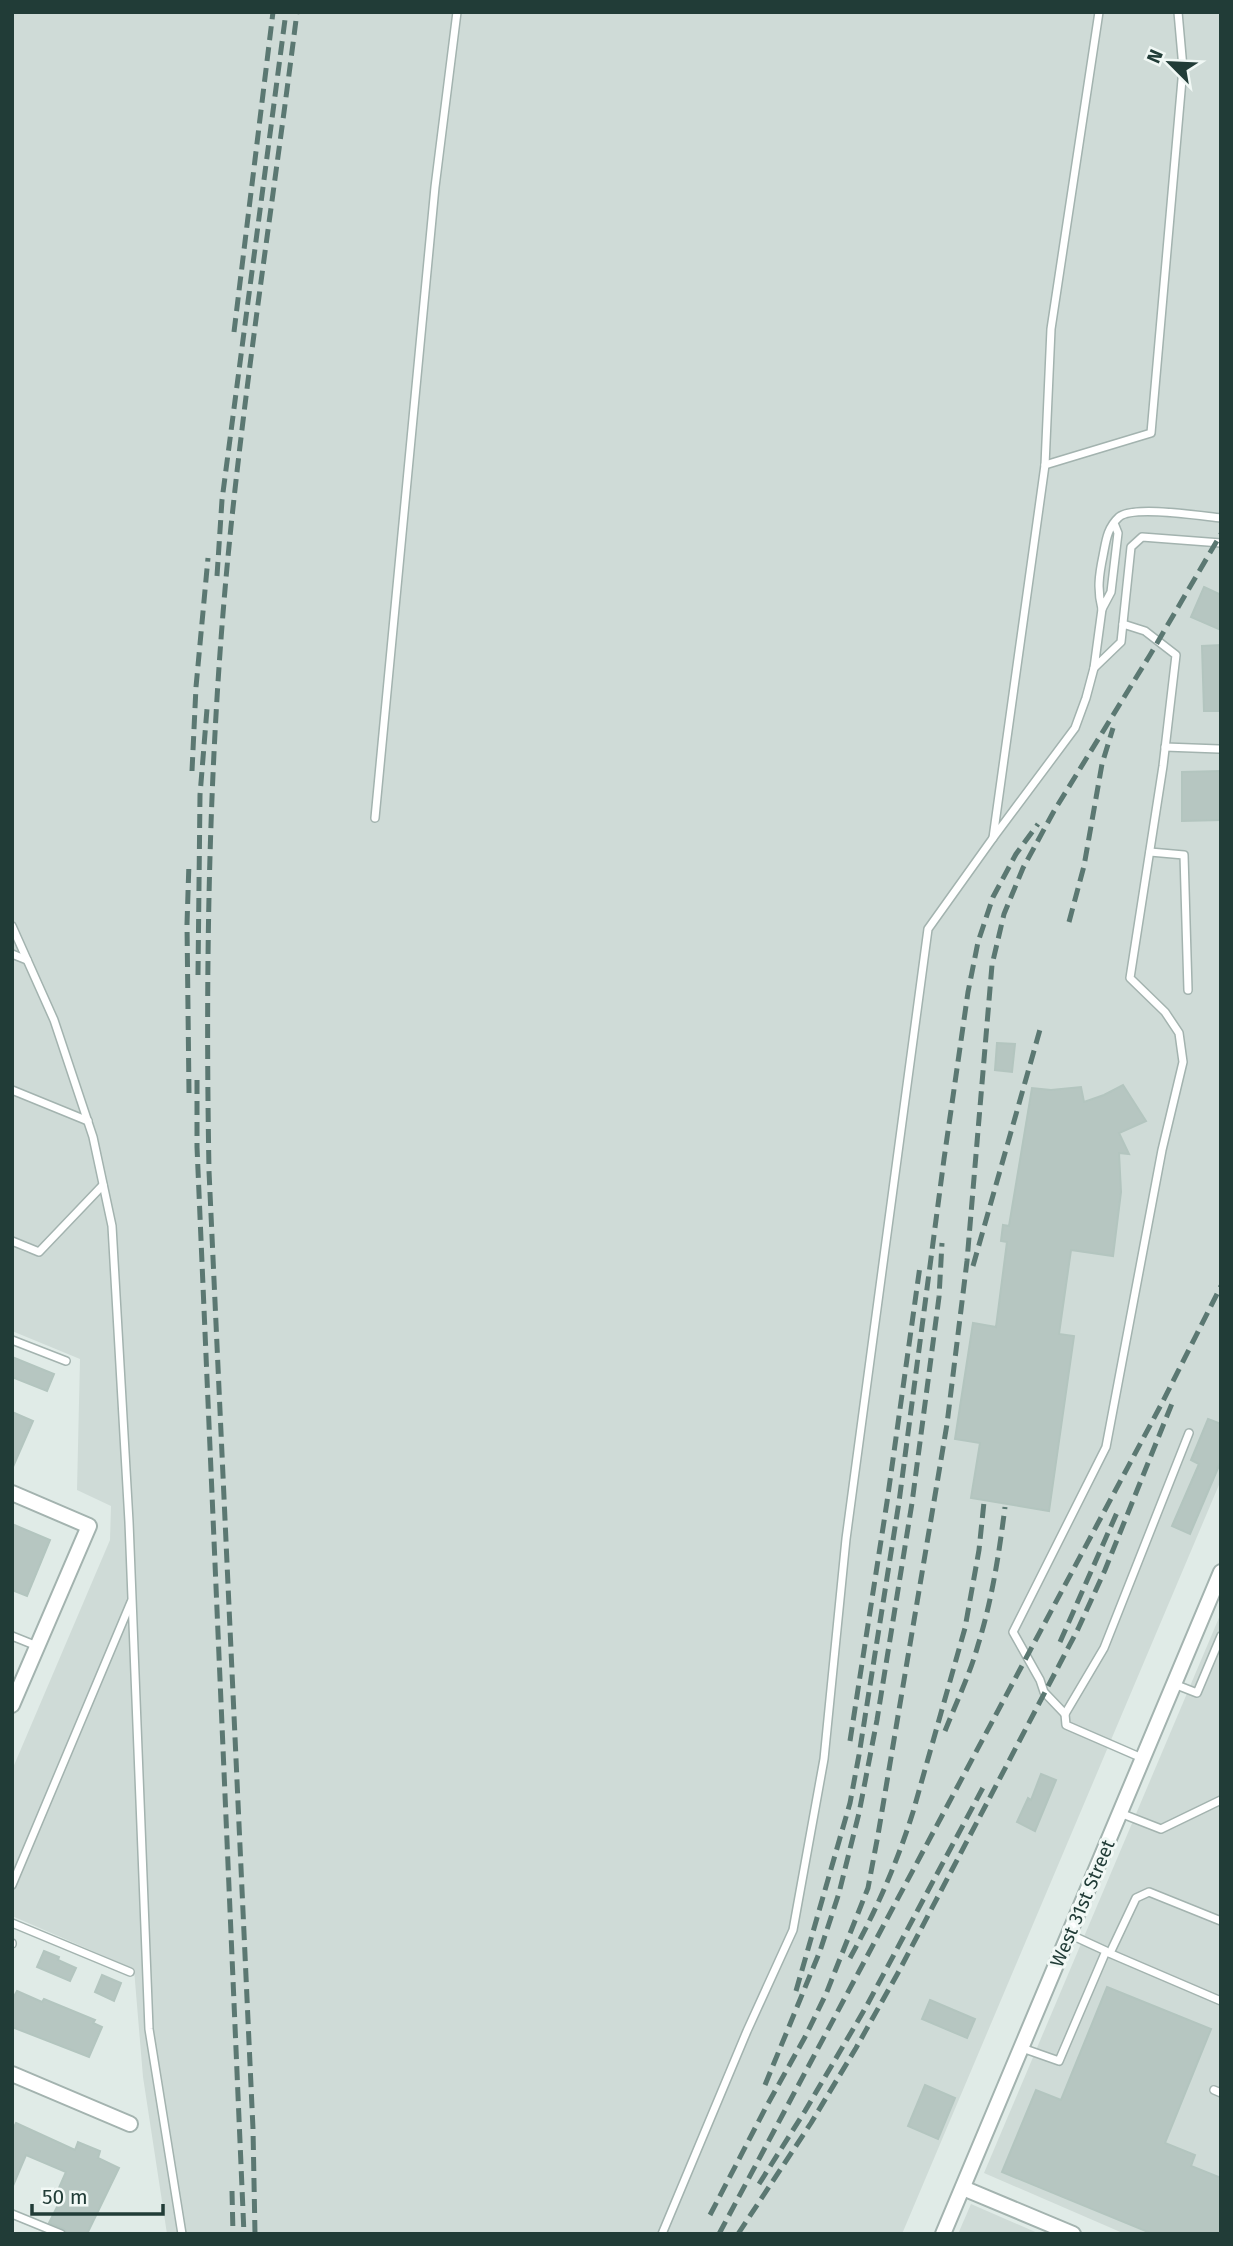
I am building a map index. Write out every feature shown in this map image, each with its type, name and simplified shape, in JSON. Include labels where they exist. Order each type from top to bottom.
[{"type":"street","points":[[12,1493],[89,1526],[12,1705]]},
{"type":"street","name":"West 31st Street","points":[[943,2234],[1221,1573]]},
{"type":"street","points":[[12,2074],[130,2124]]},
{"type":"street","points":[[963,2188],[1073,2234]]},
{"type":"lane","points":[[375,818],[434,201],[457,12]]},
{"type":"lane","points":[[993,838],[1045,465],[1051,329],[1099,12]]},
{"type":"lane","points":[[1045,465],[1151,433],[1183,68],[1178,12]]},
{"type":"lane","points":[[1102,609],[1097,591],[1108,532],[1123,514],[1138,511],[1221,518]]},
{"type":"lane","points":[[662,2234],[747,2031],[793,1930],[824,1759],[846,1539],[929,929],[1075,728],[1094,668],[1102,609],[1111,592],[1118,533],[1114,523]]},
{"type":"lane","points":[[1094,668],[1121,642],[1132,547],[1142,537],[1221,542]]},
{"type":"lane","points":[[1065,1714],[1044,1692],[1013,1632],[1106,1447],[1162,1150],[1182,1062],[1179,1033],[1165,1012],[1130,978],[1176,655],[1145,631],[1123,624]]},
{"type":"lane","points":[[1165,747],[1219,749]]},
{"type":"lane","points":[[1150,852],[1184,855],[1188,990]]},
{"type":"lane","points":[[12,926],[54,1020],[88,1121],[112,1226],[132,1598],[149,2029],[182,2234]]},
{"type":"lane","points":[[12,954],[27,960]]},
{"type":"lane","points":[[12,1090],[88,1121]]},
{"type":"lane","points":[[12,1241],[39,1252],[103,1185]]},
{"type":"lane","points":[[12,1340],[66,1361]]},
{"type":"lane","points":[[1142,1758],[1066,1725],[1065,1714],[1104,1648],[1189,1433]]},
{"type":"lane","points":[[12,1885],[132,1598]]},
{"type":"lane","points":[[12,1636],[37,1646]]},
{"type":"lane","points":[[1174,1684],[1197,1693],[1221,1636]]},
{"type":"lane","points":[[1120,1813],[1161,1829],[1221,1800]]},
{"type":"lane","points":[[1022,2048],[1059,2062],[1108,1952],[1136,1898],[1149,1892],[1221,1921]]},
{"type":"lane","points":[[12,1923],[130,1972]]},
{"type":"lane","points":[[1069,1934],[1221,2001]]},
{"type":"lane","points":[[12,2214],[61,2234]]},
{"type":"shaded area","points":[[12,12],[1221,12],[1221,1480],[902,2234],[167,2234],[143,2077],[134,1969],[12,1916],[12,1770],[110,1540],[111,1506],[77,1490],[80,1359],[12,1331]]},
{"type":"shaded area","points":[[1221,1613],[1221,2234],[1125,2234],[984,2173]]},
{"type":"shaded area","points":[[971,2204],[1040,2234],[958,2234]]},
{"type":"building","points":[[1204,587],[1221,595],[1221,630],[1191,617]]},
{"type":"building","points":[[1221,645],[1221,711],[1204,711],[1202,646]]},
{"type":"building","points":[[1221,771],[1221,820],[1182,821],[1182,772]]},
{"type":"building","points":[[997,1043],[1015,1044],[1012,1072],[995,1070]]},
{"type":"building","points":[[1123,1085],[1146,1121],[1119,1133],[1129,1154],[1119,1153],[1121,1192],[1113,1256],[1071,1250],[1059,1334],[1074,1336],[1049,1511],[971,1498],[980,1443],[955,1439],[973,1323],[996,1327],[1007,1242],[1001,1241],[1003,1225],[1009,1226],[1032,1088],[1051,1090],[1081,1087],[1084,1102]]},
{"type":"building","points":[[12,1357],[54,1374],[47,1391],[12,1377]]},
{"type":"building","points":[[12,1412],[33,1421],[12,1469]]},
{"type":"building","points":[[1208,1419],[1221,1424],[1221,1461],[1190,1534],[1172,1526],[1199,1464],[1191,1460]]},
{"type":"building","points":[[12,1524],[50,1540],[27,1596],[12,1590]]},
{"type":"building","points":[[1041,1774],[1056,1780],[1035,1831],[1017,1822],[1028,1798],[1031,1800]]},
{"type":"building","points":[[44,1951],[76,1968],[70,1981],[37,1967]]},
{"type":"building","points":[[102,1975],[121,1983],[114,2001],[95,1992]]},
{"type":"building","points":[[1107,1987],[1211,2029],[1165,2143],[1195,2155],[1191,2166],[1221,2178],[1221,2234],[1153,2234],[1002,2172],[1036,2090],[1061,2100]]},
{"type":"building","points":[[17,1991],[95,2020],[93,2023],[102,2027],[89,2057],[12,2027],[12,2000]]},
{"type":"building","points":[[930,2000],[975,2019],[967,2038],[922,2019]]},
{"type":"building","points":[[925,2085],[955,2098],[938,2139],[908,2126]]},
{"type":"building","points":[[16,2123],[75,2150],[78,2142],[100,2151],[98,2158],[119,2168],[87,2234],[67,2234],[64,2229],[49,2223],[64,2193],[58,2190],[66,2172],[26,2155],[12,2188],[12,2131]]},
{"type":"railway","points":[[234,332],[273,12]]},
{"type":"railway","points":[[217,576],[222,500],[286,12]]},
{"type":"railway","points":[[255,2234],[253,2129],[209,1171],[208,925],[224,598],[247,390],[297,12]]},
{"type":"railway","points":[[710,2215],[826,1994],[868,1888],[947,1424],[967,1261],[992,965],[1004,914],[1023,868],[1054,811],[1221,534]]},
{"type":"railway","points":[[192,771],[196,687],[208,558]]},
{"type":"railway","points":[[198,975],[200,795],[207,709]]},
{"type":"railway","points":[[1069,922],[1084,866],[1102,764],[1113,728]]},
{"type":"railway","points":[[796,1991],[850,1803],[859,1755],[899,1502],[944,1159],[968,992],[978,942],[993,897],[1016,854],[1038,824]]},
{"type":"railway","points":[[189,862],[189,1093]]},
{"type":"railway","points":[[973,1266],[1041,1026]]},
{"type":"railway","points":[[197,1080],[197,1147],[244,2234]]},
{"type":"railway","points":[[765,2085],[820,1951],[839,1893],[859,1813],[912,1503],[939,1297],[942,1243]]},
{"type":"railway","points":[[850,1741],[920,1266]]},
{"type":"railway","points":[[719,2234],[1162,1403],[1221,1286]]},
{"type":"railway","points":[[738,2234],[811,2123],[856,2048],[1078,1629],[1105,1570],[1173,1401]]},
{"type":"railway","points":[[850,1958],[885,1886],[913,1812],[965,1628],[979,1550],[984,1502]]},
{"type":"railway","points":[[945,1731],[971,1667],[983,1628],[995,1577],[1005,1507]]},
{"type":"railway","points":[[1060,1642],[1119,1508]]},
{"type":"railway","points":[[759,2184],[866,2007],[986,1782]]},
{"type":"railway","points":[[232,2191],[233,2234]]}]
